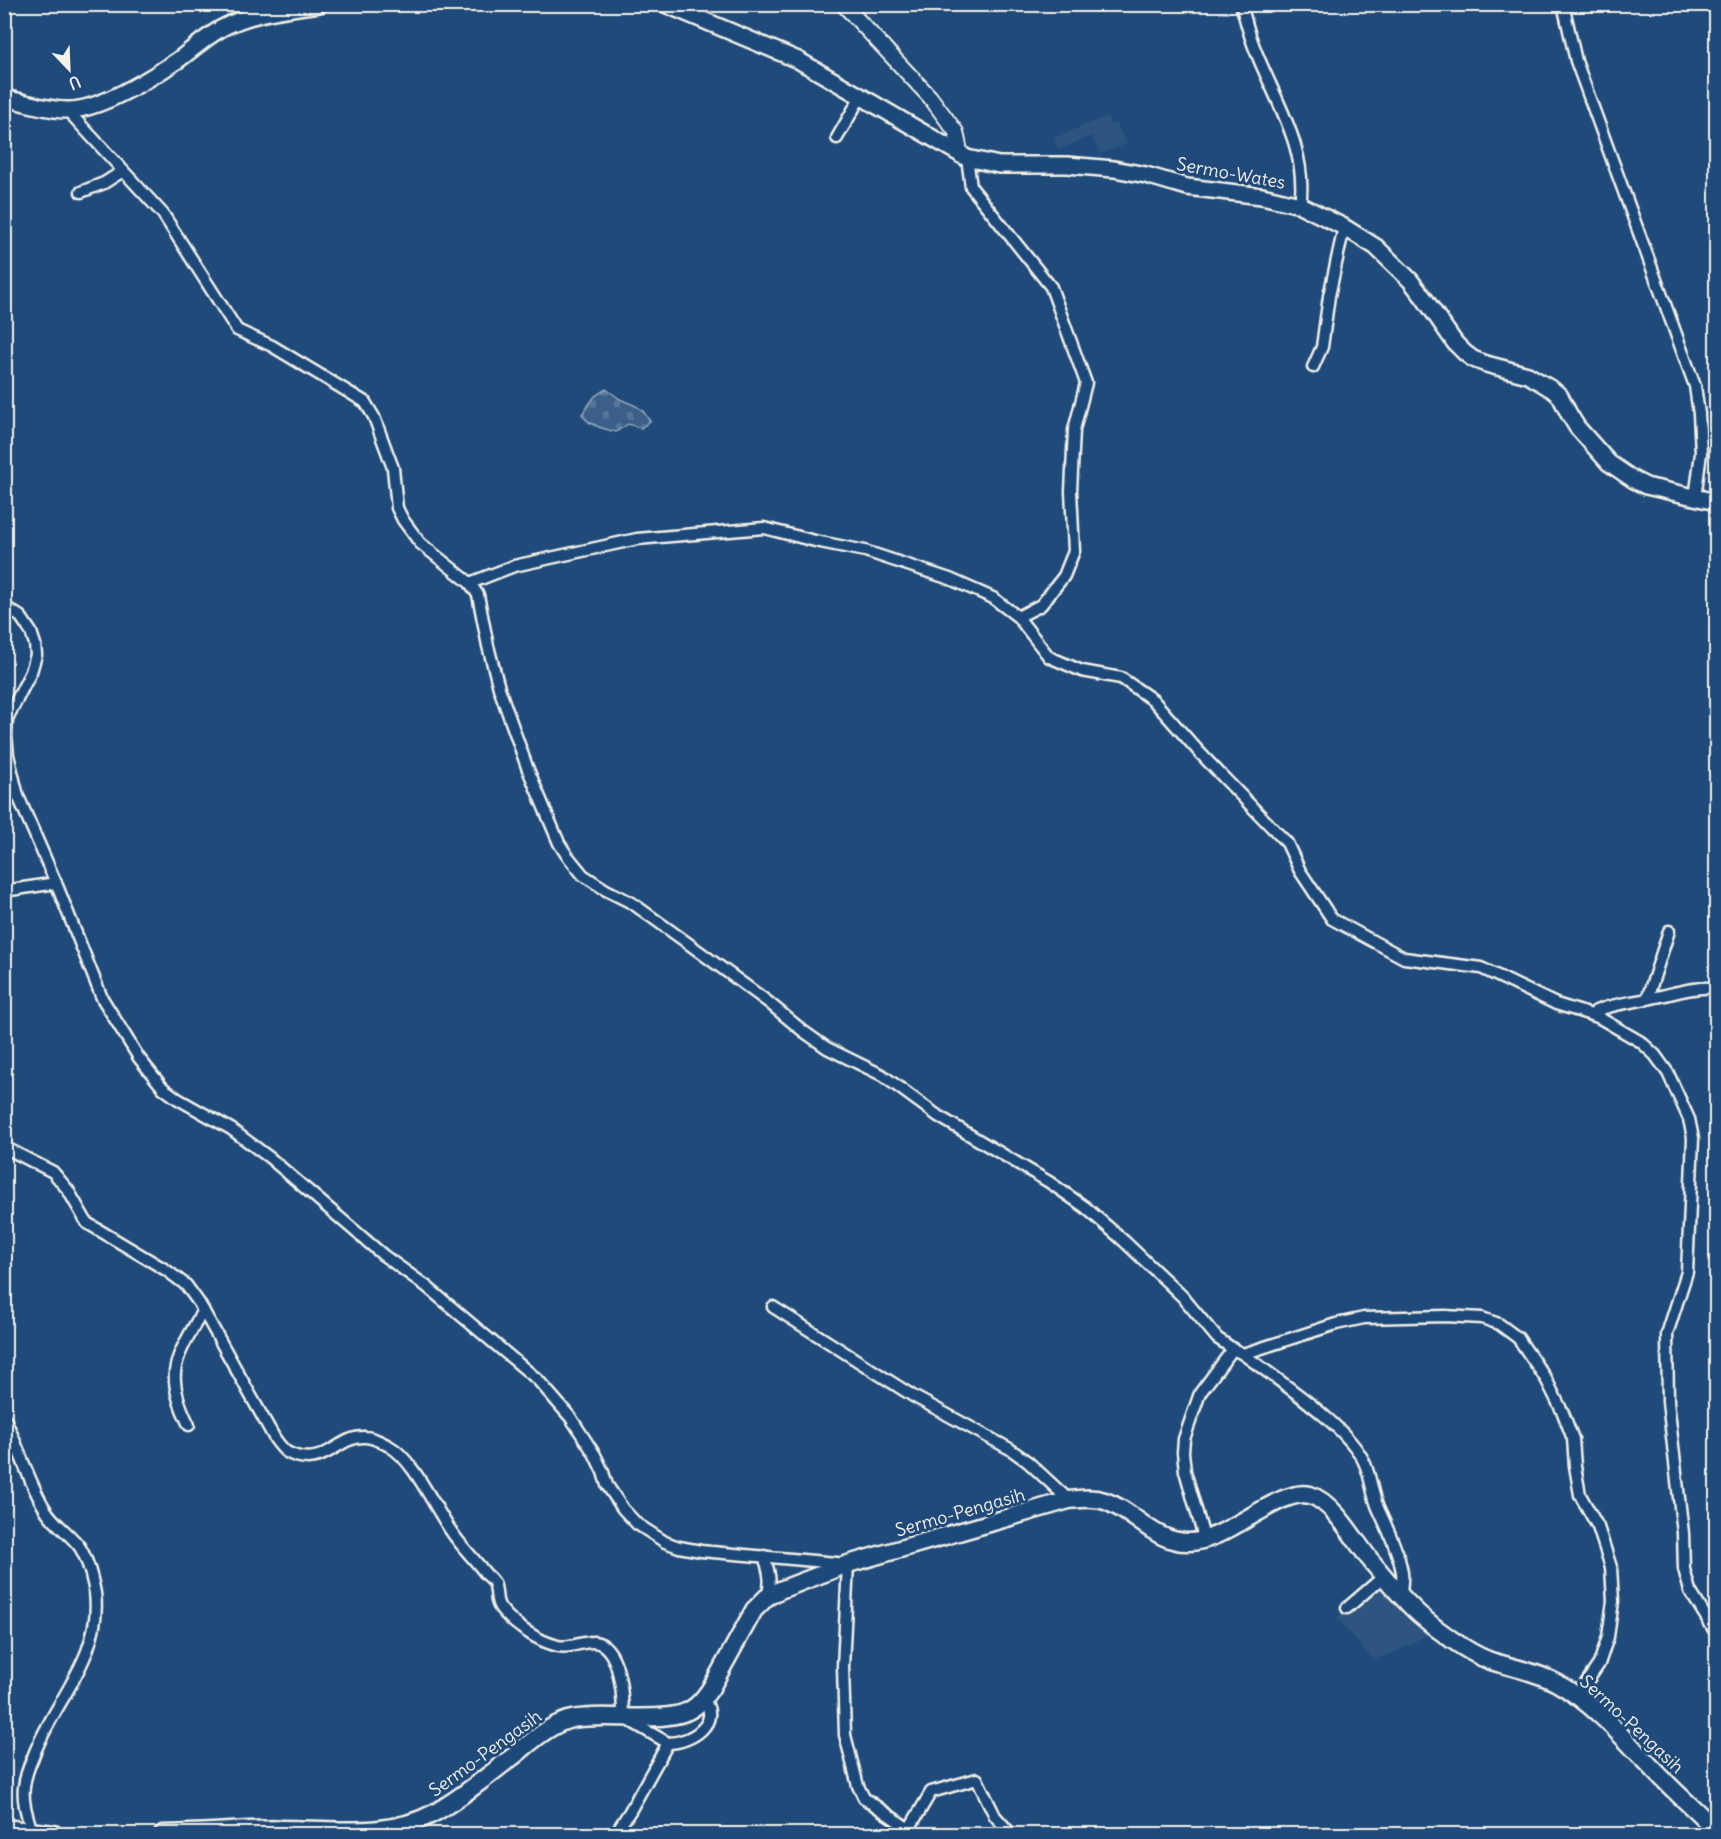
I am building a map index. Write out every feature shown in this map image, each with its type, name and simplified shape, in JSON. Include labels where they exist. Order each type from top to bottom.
[{"type":"main road","points":[[4,98],[52,109],[68,111],[81,109],[119,95],[178,60],[204,39],[224,27],[255,15],[319,4]]},
{"type":"main road","name":"Sermo-Wates","points":[[665,4],[798,60],[964,157],[999,165],[1067,165],[1114,169],[1146,175],[1187,187],[1262,196],[1300,205],[1344,227],[1376,247],[1410,280],[1455,343],[1473,359],[1528,375],[1553,390],[1560,396],[1584,437],[1609,463],[1646,486],[1716,502]]},
{"type":"main road","name":"Sermo-Pengasih","points":[[163,1834],[279,1829],[371,1830],[409,1824],[432,1814],[464,1795],[548,1730],[566,1721],[586,1717],[668,1716],[692,1710],[703,1699],[744,1624],[767,1597],[807,1578],[848,1564],[1069,1500],[1089,1498],[1104,1500],[1119,1507],[1165,1538],[1188,1542],[1205,1541],[1236,1526],[1259,1511],[1292,1496],[1309,1495],[1322,1501],[1332,1511],[1384,1576],[1420,1615],[1485,1659],[1538,1673],[1577,1696],[1700,1812],[1716,1831]]},
{"type":"main road","points":[[4,1828],[54,1834]]},
{"type":"street","points":[[843,4],[930,97],[956,132],[971,187],[1051,287],[1086,383],[1074,430],[1071,491],[1074,551],[1064,576],[1041,605],[1018,617]]},
{"type":"street","points":[[1241,4],[1253,44],[1291,133],[1301,168],[1300,205]]},
{"type":"street","points":[[1563,4],[1575,61],[1695,386],[1701,453],[1695,498]]},
{"type":"street","points":[[837,138],[861,96]]},
{"type":"street","points":[[68,111],[163,214],[237,330],[272,346],[365,402],[374,417],[393,468],[398,508],[403,520],[420,543],[470,583],[478,595],[499,688],[528,767],[559,843],[583,875],[632,903],[827,1048],[882,1075],[938,1116],[1049,1182],[1085,1207],[1182,1296],[1217,1338],[1243,1354],[1322,1414],[1348,1438],[1366,1465],[1376,1502],[1387,1527],[1402,1574],[1401,1595]]},
{"type":"street","points":[[81,192],[104,183],[123,171]]},
{"type":"street","points":[[1313,368],[1322,347],[1329,296],[1344,227]]},
{"type":"street","points":[[470,583],[514,566],[637,539],[764,528],[866,551],[950,579],[993,598],[1018,617],[1049,657],[1082,671],[1121,678],[1153,700],[1200,753],[1287,843],[1300,871],[1332,919],[1404,958],[1481,968],[1556,1004],[1598,1017],[1641,1042],[1668,1073],[1689,1119],[1693,1138],[1687,1272],[1667,1334],[1668,1402],[1683,1533],[1684,1569],[1690,1591],[1716,1633]]},
{"type":"street","points":[[4,606],[21,617],[31,632],[36,655],[31,672],[7,719],[8,755],[18,796],[102,998],[124,1036],[163,1088],[231,1129],[270,1158],[383,1255],[426,1286],[538,1380],[571,1418],[595,1455],[607,1485],[623,1509],[637,1524],[665,1542],[679,1547],[728,1554],[848,1564],[843,1667],[845,1736],[858,1786],[864,1798],[909,1829],[931,1792],[977,1779],[995,1816],[1011,1834]]},
{"type":"street","points":[[4,891],[56,883]]},
{"type":"street","points":[[1647,999],[1669,931]]},
{"type":"street","points":[[1598,1017],[1596,1011],[1601,1009],[1690,989],[1716,988]]},
{"type":"street","points":[[4,1147],[53,1172],[68,1190],[87,1223],[166,1270],[186,1285],[203,1310],[283,1451],[307,1458],[321,1456],[352,1439],[362,1437],[386,1444],[401,1455],[455,1537],[494,1583],[496,1601],[500,1608],[518,1625],[542,1640],[560,1647],[594,1642],[607,1648],[615,1663],[623,1704],[623,1717],[668,1743],[684,1741],[704,1729],[709,1711],[703,1699]]},
{"type":"street","points":[[773,1307],[913,1396],[1010,1449],[1028,1461],[1069,1500]]},
{"type":"street","points":[[189,1425],[173,1381],[175,1366],[184,1343],[203,1310]]},
{"type":"street","points":[[1243,1354],[1336,1324],[1364,1318],[1445,1316],[1482,1318],[1499,1324],[1518,1338],[1546,1379],[1563,1413],[1573,1439],[1580,1495],[1598,1527],[1611,1567],[1613,1601],[1608,1637],[1599,1664],[1577,1696]]},
{"type":"street","points":[[1205,1541],[1185,1471],[1184,1439],[1200,1393],[1233,1349]]},
{"type":"street","points":[[4,1417],[45,1509],[54,1522],[78,1546],[86,1559],[95,1595],[95,1621],[90,1646],[81,1667],[39,1741],[26,1777],[24,1802],[32,1832]]},
{"type":"street","points":[[764,1556],[770,1576],[767,1597]]},
{"type":"street","points":[[1347,1608],[1384,1576]]},
{"type":"street","points":[[615,1834],[668,1743]]},
{"type":"shaded area","points":[[1107,116],[1111,125],[1116,123],[1127,144],[1100,154],[1092,136],[1058,150],[1054,138]]},
{"type":"shaded area","points":[[1381,1581],[1435,1630],[1398,1651],[1373,1660],[1337,1618]]},
{"type":"green space","points":[[606,389],[643,411],[650,421],[641,428],[628,424],[616,432],[588,421],[582,414],[595,396]]}]
